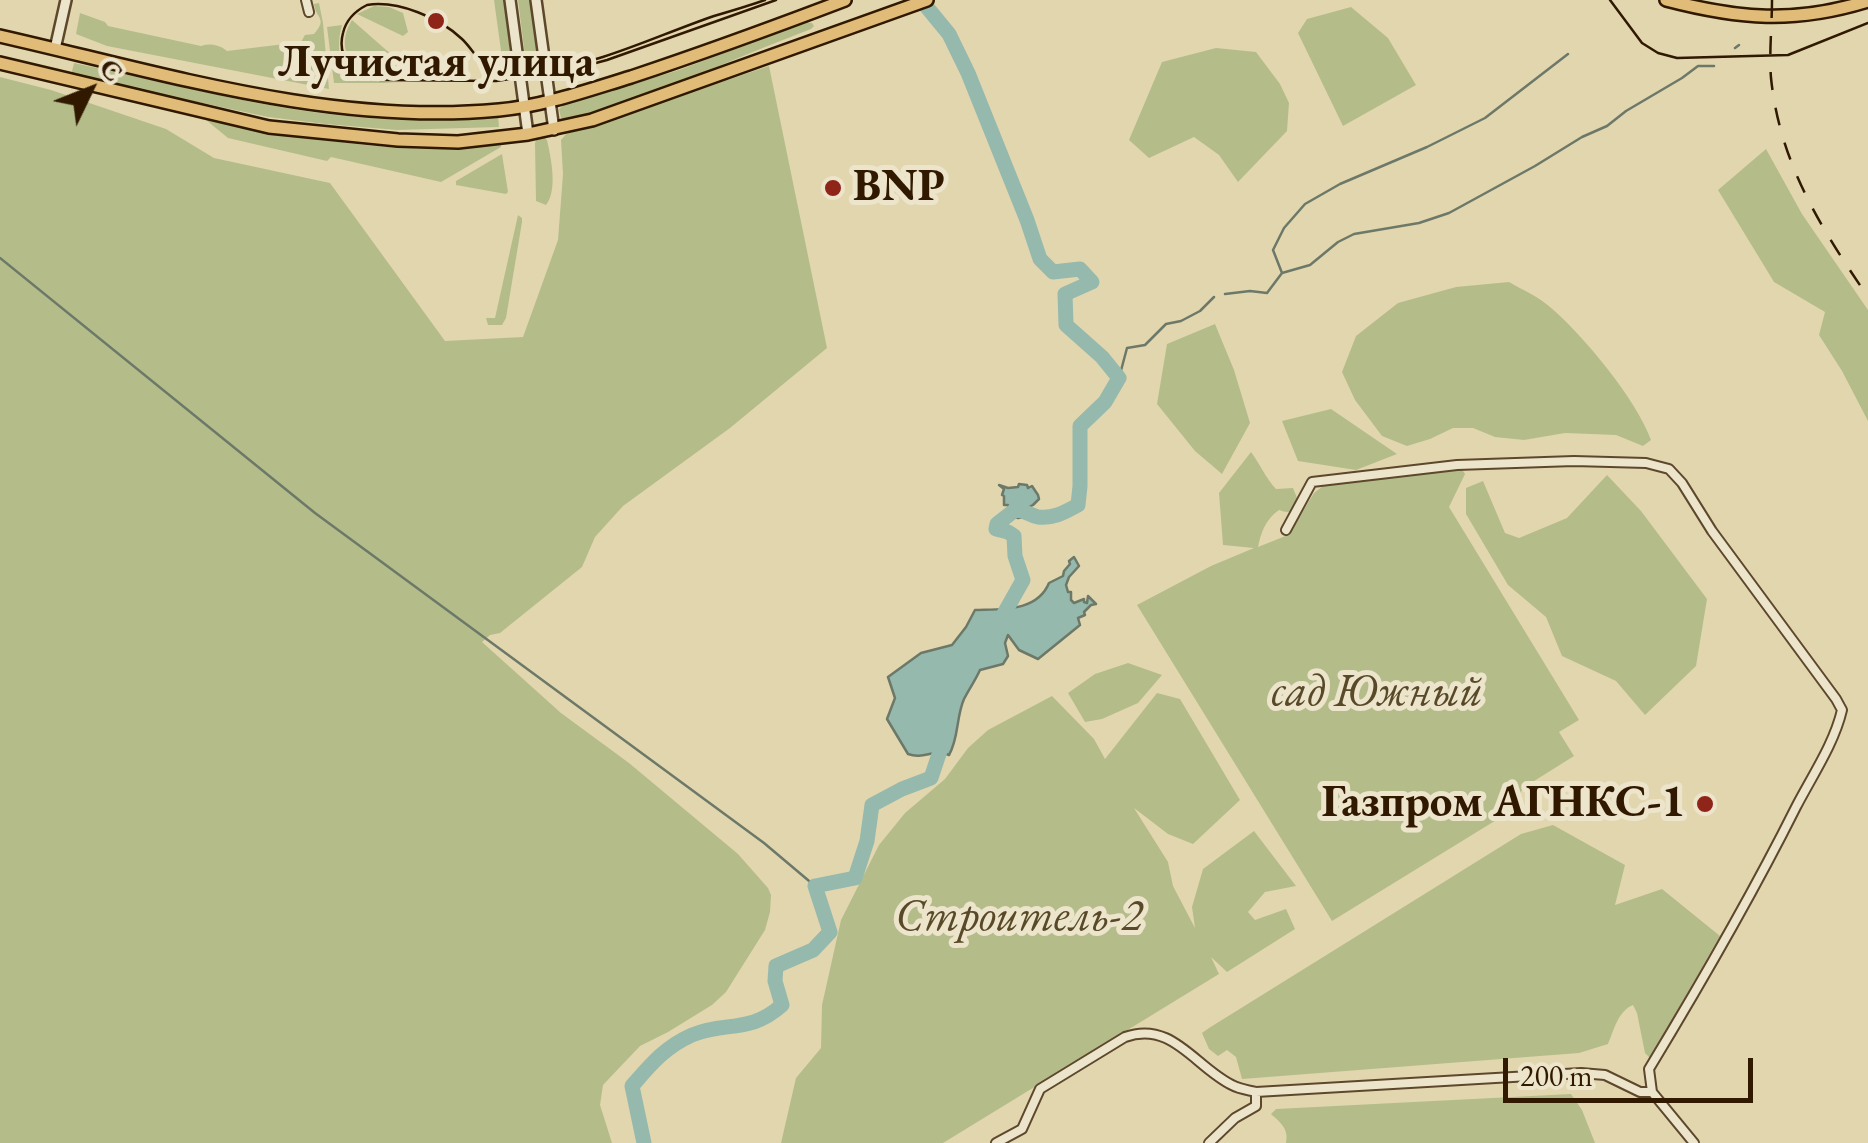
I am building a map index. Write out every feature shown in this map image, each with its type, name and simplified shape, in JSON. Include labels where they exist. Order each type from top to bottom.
[{"type":"main road","points":[[0,36],[287,100],[371,112],[445,113],[550,101],[700,54],[844,0]]},
{"type":"main road","points":[[0,63],[269,127],[458,142],[554,130],[628,108],[927,0]]},
{"type":"main road","points":[[1666,0],[1722,14],[1772,18],[1816,15],[1868,1]]},
{"type":"main road","points":[[50,74],[56,49]]},
{"type":"street","points":[[56,49],[66,0]]},
{"type":"street","points":[[306,0],[309,12]]},
{"type":"street","points":[[510,0],[528,134]]},
{"type":"street","points":[[536,0],[554,130]]},
{"type":"street","points":[[1286,530],[1312,482],[1456,464],[1628,462],[1669,469],[1836,699],[1842,710],[1838,724],[1730,932],[1649,1069],[1652,1092],[1694,1143]]},
{"type":"street","points":[[996,1143],[1022,1129],[1040,1088],[1137,1032],[1170,1040],[1233,1086],[1256,1092],[1582,1073],[1605,1075],[1640,1092],[1652,1092]]},
{"type":"street","points":[[1209,1143],[1235,1118],[1256,1106],[1256,1092]]},
{"type":"green space","points":[[494,0],[504,0],[512,69],[503,65]]},
{"type":"green space","points":[[518,0],[530,0],[538,64],[526,64]]},
{"type":"green space","points":[[319,3],[329,89],[107,46],[76,34],[80,13],[108,26],[201,46],[215,45],[227,51],[301,42],[320,25],[314,4]]},
{"type":"green space","points":[[374,6],[403,13],[408,32],[403,36],[357,14]]},
{"type":"green space","points":[[1351,7],[1388,38],[1416,85],[1343,126],[1298,33],[1307,19]]},
{"type":"green space","points":[[352,20],[417,77],[376,76],[357,69],[345,47]]},
{"type":"green space","points":[[807,22],[814,26],[811,29],[659,90],[597,112],[565,121],[561,118],[559,109],[564,105],[679,70]]},
{"type":"green space","points":[[342,25],[341,59],[348,69],[372,80],[418,83],[334,83],[327,27]]},
{"type":"green space","points":[[1216,48],[1256,52],[1289,103],[1287,131],[1238,182],[1219,155],[1194,137],[1149,158],[1129,140],[1162,62]]},
{"type":"green space","points":[[74,63],[311,112],[404,120],[498,116],[499,127],[397,130],[268,117],[71,75]]},
{"type":"green space","points":[[769,66],[827,348],[730,428],[623,506],[595,537],[582,567],[500,633],[482,642],[561,713],[629,763],[738,854],[768,888],[770,912],[765,930],[726,992],[712,1005],[640,1046],[603,1085],[600,1105],[612,1143],[0,1143],[0,77],[166,129],[214,158],[330,183],[445,341],[523,337],[558,240],[563,174],[561,140],[566,134]]},
{"type":"green space","points":[[200,115],[386,147],[501,147],[441,182],[228,138]]},
{"type":"green space","points":[[537,137],[547,140],[552,165],[552,191],[546,205],[536,201]]},
{"type":"green space","points":[[1766,149],[1802,214],[1868,310],[1868,421],[1819,335],[1825,312],[1774,282],[1718,190]]},
{"type":"green space","points":[[502,154],[506,194],[456,185],[456,181]]},
{"type":"green space","points":[[518,215],[522,222],[506,318],[502,325],[488,325],[486,318],[495,318]]},
{"type":"green space","points":[[1509,282],[1546,303],[1578,334],[1608,369],[1651,440],[1643,446],[1616,435],[1565,433],[1524,440],[1495,437],[1473,428],[1453,428],[1407,446],[1382,436],[1355,400],[1342,372],[1356,336],[1398,303],[1456,287]]},
{"type":"green space","points":[[1215,324],[1250,423],[1222,474],[1195,451],[1157,404],[1167,344]]},
{"type":"green space","points":[[1331,409],[1397,454],[1356,470],[1298,461],[1282,421]]},
{"type":"green space","name":"сад Южный","points":[[1251,452],[1276,489],[1293,488],[1299,503],[1291,511],[1279,510],[1271,517],[1258,547],[1288,535],[1314,493],[1323,486],[1461,468],[1465,474],[1449,507],[1579,720],[1559,732],[1574,756],[1523,788],[1511,811],[1332,921],[1137,605],[1254,548],[1223,545],[1219,493]]},
{"type":"green space","points":[[1607,475],[1641,511],[1707,599],[1696,666],[1645,715],[1616,681],[1562,656],[1546,617],[1508,585],[1466,514],[1466,488],[1483,481],[1505,533],[1519,538],[1567,518]]},
{"type":"green space","points":[[1128,663],[1162,675],[1138,703],[1085,722],[1068,693],[1095,674]]},
{"type":"green space","name":"Строитель-2","points":[[1157,693],[1180,699],[1240,800],[1193,844],[1168,834],[1134,808],[1168,862],[1173,886],[1195,928],[1192,907],[1203,869],[1254,831],[1296,886],[1265,892],[1248,912],[1255,920],[1286,909],[1295,929],[1227,972],[1211,957],[1219,974],[943,1143],[781,1143],[796,1078],[821,1048],[822,1005],[841,920],[879,845],[905,813],[945,779],[968,748],[988,730],[1052,696],[1094,739],[1105,759]]},
{"type":"green space","points":[[1553,825],[1625,865],[1615,905],[1662,889],[1720,936],[1650,1058],[1645,1053],[1633,1005],[1620,1016],[1608,1044],[1579,1053],[1242,1079],[1236,1057],[1227,1050],[1218,1056],[1209,1049],[1202,1033],[1209,1028],[1521,834]]},
{"type":"green space","points":[[1571,1094],[1595,1143],[1286,1143],[1285,1130],[1271,1114],[1276,1109]]},
{"type":"water","points":[[1019,484],[1032,486],[1039,499],[1021,511],[1026,517],[1008,514],[1007,518],[1004,515],[1009,509],[1004,505],[1004,489],[999,485],[1008,488]]},
{"type":"water","points":[[1074,557],[1079,566],[1066,585],[1071,600],[1074,603],[1084,599],[1087,603],[1088,596],[1096,604],[1078,618],[1080,625],[1038,659],[1019,650],[1008,635],[1008,656],[1003,664],[980,670],[964,699],[949,755],[908,754],[887,719],[895,698],[888,677],[921,653],[952,645],[975,610],[1018,607],[1036,599],[1049,583],[1063,576]]},
{"type":"waterway","points":[[921,0],[949,34],[968,73],[1040,259],[1053,272],[1080,269],[1092,282],[1065,294],[1066,325],[1119,378],[1105,402],[1080,426],[1078,505],[1049,517],[1015,510],[997,524],[996,529],[1014,536],[1015,556],[1023,580],[997,626]]},
{"type":"waterway","points":[[1735,48],[1739,45]]},
{"type":"waterway","points":[[1225,294],[1267,293],[1282,273],[1273,250],[1284,228],[1305,204],[1485,118],[1568,54]]},
{"type":"waterway","points":[[1282,273],[1310,265],[1354,234],[1419,223],[1449,213],[1607,126],[1698,66],[1714,66]]},
{"type":"waterway","points":[[0,258],[315,513],[764,843],[815,886]]},
{"type":"waterway","points":[[1119,378],[1127,348],[1145,345],[1166,324],[1200,311],[1214,297]]},
{"type":"waterway","points":[[644,1143],[632,1086],[659,1057],[682,1040],[704,1031],[748,1024],[782,1005],[775,981],[776,966],[813,950],[830,932],[815,886],[855,878],[867,841],[872,805],[931,778],[940,751],[938,735]]},
{"type":"tram line","points":[[765,0],[606,56],[520,75],[494,73],[442,24],[392,5],[367,5],[355,13],[344,28],[342,51],[356,70],[380,80],[496,81],[566,71],[607,60],[776,0]]},
{"type":"tram line","points":[[1610,0],[1642,43],[1677,58],[1788,55],[1868,23]]},
{"type":"railway","points":[[1772,0],[1771,78],[1783,139],[1805,194],[1868,297]]},
{"type":"place","name":"Лучистая улица","points":[[436,21]]},
{"type":"place","name":"BNP","points":[[833,188]]},
{"type":"place","name":"Газпром АГНКС-1","points":[[1705,804]]}]
